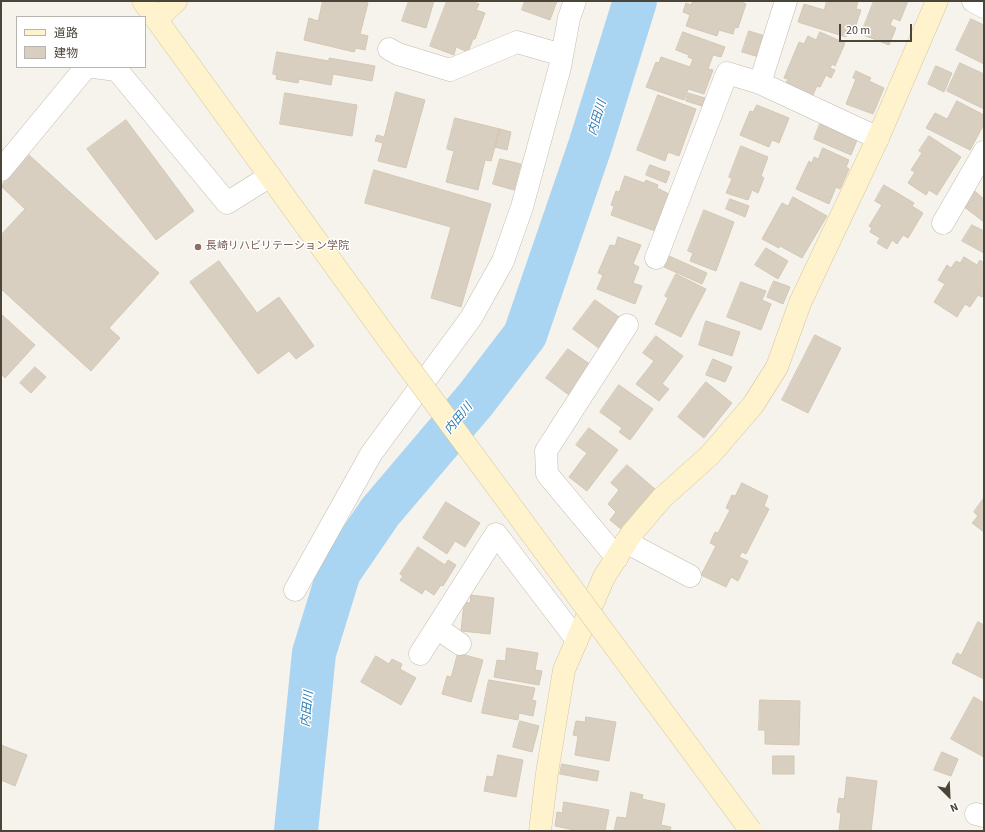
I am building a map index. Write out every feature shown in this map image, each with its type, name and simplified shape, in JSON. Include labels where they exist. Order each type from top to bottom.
[{"type":"main road","points":[[143,1],[390,342],[751,831]]},
{"type":"main road","points":[[157,19],[176,1]]},
{"type":"main road","points":[[540,831],[547,773],[564,670],[604,577],[632,533],[662,498],[710,455],[753,405],[776,367],[800,303],[878,138],[937,1]]},
{"type":"street","points":[[294,590],[371,454],[471,318],[503,261],[522,206],[562,55],[569,18],[575,1]]},
{"type":"street","points":[[760,83],[786,1]]},
{"type":"street","points":[[973,1],[984,7]]},
{"type":"street","points":[[389,49],[398,54],[450,70],[517,42],[562,55]]},
{"type":"street","points":[[1,170],[85,68]]},
{"type":"street","points":[[101,68],[117,70],[227,204],[270,176]]},
{"type":"street","points":[[656,258],[727,73],[760,83],[878,138]]},
{"type":"street","points":[[943,223],[984,152]]},
{"type":"street","points":[[627,325],[546,451],[547,474],[621,550],[690,576]]},
{"type":"street","points":[[420,654],[496,534],[577,640]]},
{"type":"street","points":[[437,628],[460,644]]},
{"type":"building","points":[[323,1],[359,1],[368,3],[360,34],[368,36],[365,50],[356,48],[354,52],[304,40],[309,18],[318,21]]},
{"type":"building","points":[[409,1],[434,1],[426,28],[402,21]]},
{"type":"building","points":[[447,1],[471,1],[479,4],[476,10],[485,13],[475,39],[473,39],[468,52],[456,47],[454,55],[430,46]]},
{"type":"building","points":[[525,1],[557,1],[550,20],[522,10]]},
{"type":"building","points":[[693,1],[740,1],[746,4],[738,28],[735,27],[733,34],[719,30],[717,36],[686,26],[690,15],[683,12],[686,3],[691,5]]},
{"type":"building","points":[[827,1],[858,1],[856,9],[861,10],[853,34],[847,32],[846,37],[798,22],[804,4],[824,10]]},
{"type":"building","points":[[874,1],[908,1],[900,21],[893,18],[890,25],[896,28],[889,45],[861,34]]},
{"type":"building","points":[[971,19],[984,25],[984,64],[956,50]]},
{"type":"building","points":[[749,31],[765,36],[759,57],[742,52]]},
{"type":"building","points":[[683,32],[725,47],[721,57],[713,55],[708,69],[713,70],[704,94],[688,89],[684,100],[646,87],[656,62],[659,63],[661,57],[690,67],[693,59],[688,57],[689,55],[676,50]]},
{"type":"building","points":[[820,32],[845,43],[835,66],[832,64],[830,68],[835,70],[831,78],[826,75],[820,87],[817,86],[812,97],[785,85],[788,79],[784,78],[799,42],[804,44],[808,36],[816,40]]},
{"type":"building","points":[[277,52],[329,61],[329,58],[375,66],[372,81],[333,74],[331,85],[299,79],[298,83],[276,79],[277,75],[273,74]]},
{"type":"building","points":[[960,63],[984,74],[984,109],[947,91]]},
{"type":"building","points":[[936,66],[952,73],[944,92],[928,84]]},
{"type":"building","points":[[856,71],[871,78],[869,81],[884,88],[873,114],[846,104],[856,79],[853,78]]},
{"type":"building","points":[[396,92],[425,100],[406,168],[378,161],[383,143],[375,141],[377,135],[384,137]]},
{"type":"building","points":[[285,93],[357,105],[352,136],[280,124]]},
{"type":"building","points":[[688,93],[705,98],[702,106],[686,101]]},
{"type":"building","points":[[658,95],[696,109],[679,156],[668,152],[665,161],[637,150]]},
{"type":"building","points":[[957,101],[984,115],[984,127],[983,126],[970,150],[926,128],[935,113],[947,119]]},
{"type":"building","points":[[757,105],[789,118],[779,143],[772,140],[769,147],[740,135],[750,111],[753,112]]},
{"type":"building","points":[[455,118],[500,129],[491,161],[485,160],[478,190],[446,182],[454,151],[447,149]]},
{"type":"building","points":[[126,120],[194,211],[156,240],[87,149]]},
{"type":"building","points":[[820,124],[857,140],[851,155],[814,139]]},
{"type":"building","points":[[500,129],[511,132],[507,150],[495,147]]},
{"type":"building","points":[[929,136],[961,157],[937,195],[929,190],[926,195],[908,183],[915,172],[911,170],[922,153],[919,151]]},
{"type":"building","points":[[741,146],[768,157],[761,176],[764,178],[758,193],[752,190],[748,200],[726,193],[732,179],[729,177]]},
{"type":"building","points":[[823,148],[849,160],[846,167],[849,169],[840,189],[836,187],[829,204],[796,189],[809,161],[812,163],[814,157],[818,159]]},
{"type":"building","points":[[29,155],[159,273],[109,328],[120,338],[91,371],[1,289],[1,235],[25,209],[1,186]]},
{"type":"building","points":[[500,159],[521,164],[514,190],[493,184]]},
{"type":"building","points":[[650,165],[670,172],[666,183],[646,175]]},
{"type":"building","points":[[374,170],[491,204],[461,307],[431,298],[451,227],[365,203]]},
{"type":"building","points":[[625,176],[644,183],[646,180],[658,185],[657,188],[669,194],[655,231],[611,215],[614,206],[611,205],[616,191],[619,192]]},
{"type":"building","points":[[884,185],[914,203],[912,206],[923,213],[908,238],[903,235],[897,244],[892,240],[887,249],[877,243],[880,238],[870,232],[872,228],[869,226],[882,205],[875,201]]},
{"type":"building","points":[[971,188],[984,199],[984,222],[959,203]]},
{"type":"building","points":[[793,197],[827,216],[802,258],[780,246],[779,248],[762,239],[782,203],[788,206]]},
{"type":"building","points":[[730,199],[749,206],[745,217],[726,209]]},
{"type":"building","points":[[704,210],[734,222],[716,271],[690,261],[693,253],[688,251]]},
{"type":"building","points":[[972,225],[984,231],[984,253],[962,241]]},
{"type":"building","points":[[618,237],[641,245],[633,264],[639,267],[633,283],[642,286],[635,304],[597,289],[603,275],[598,273],[610,245],[615,246]]},
{"type":"building","points":[[766,248],[788,261],[778,279],[755,265]]},
{"type":"building","points":[[669,256],[707,273],[702,284],[664,267]]},
{"type":"building","points":[[964,257],[977,265],[980,260],[984,263],[984,294],[982,297],[978,295],[970,307],[965,304],[957,317],[934,302],[945,284],[938,280],[947,265],[951,268],[956,261],[960,263]]},
{"type":"building","points":[[219,261],[257,313],[279,297],[314,346],[296,359],[289,351],[258,374],[190,282]]},
{"type":"building","points":[[676,274],[706,289],[681,337],[655,324],[668,298],[665,296]]},
{"type":"building","points":[[774,281],[790,287],[783,304],[767,297]]},
{"type":"building","points":[[741,282],[766,291],[762,300],[771,304],[761,330],[727,317]]},
{"type":"building","points":[[595,300],[622,319],[600,349],[573,329]]},
{"type":"building","points":[[1,314],[35,345],[5,378],[1,374]]},
{"type":"building","points":[[706,321],[740,332],[732,356],[699,345]]},
{"type":"building","points":[[815,335],[841,348],[808,413],[782,400]]},
{"type":"building","points":[[656,336],[683,356],[662,384],[669,389],[659,401],[636,384],[654,361],[643,353]]},
{"type":"building","points":[[568,349],[591,365],[569,395],[546,378]]},
{"type":"building","points":[[713,359],[732,367],[725,382],[706,375]]},
{"type":"building","points":[[35,367],[46,377],[31,393],[20,383]]},
{"type":"building","points":[[706,382],[732,403],[704,438],[678,417]]},
{"type":"building","points":[[619,385],[653,409],[630,440],[619,432],[622,428],[600,412]]},
{"type":"building","points":[[589,428],[618,450],[587,491],[569,477],[587,453],[576,445]]},
{"type":"building","points":[[627,465],[655,489],[621,529],[610,520],[616,512],[608,504],[619,490],[611,483]]},
{"type":"building","points":[[742,483],[768,496],[764,506],[769,509],[746,554],[742,552],[739,557],[748,561],[738,581],[731,577],[726,587],[701,575],[716,546],[710,543],[715,532],[718,533],[730,510],[726,508],[732,495],[735,496]]},
{"type":"building","points":[[984,498],[984,532],[972,523],[978,516],[974,512]]},
{"type":"building","points":[[446,502],[480,523],[465,547],[455,541],[447,554],[423,538]]},
{"type":"building","points":[[418,547],[445,565],[448,560],[456,565],[443,586],[441,585],[434,595],[425,589],[422,594],[400,580],[403,576],[400,574]]},
{"type":"building","points":[[471,595],[494,598],[490,634],[461,631],[464,602],[470,603]]},
{"type":"building","points":[[978,622],[984,625],[984,679],[952,663],[957,653],[961,655]]},
{"type":"building","points":[[507,648],[538,653],[535,670],[542,671],[539,685],[494,677],[497,660],[505,661]]},
{"type":"building","points":[[458,653],[483,660],[471,702],[442,694],[447,676],[451,677]]},
{"type":"building","points":[[376,656],[389,664],[392,659],[402,664],[400,669],[416,678],[401,705],[361,682]]},
{"type":"building","points":[[489,680],[535,688],[532,700],[536,701],[533,716],[519,713],[518,720],[482,713]]},
{"type":"building","points":[[974,697],[984,703],[984,757],[951,739]]},
{"type":"building","points":[[760,700],[800,701],[799,745],[765,744],[765,730],[759,730]]},
{"type":"building","points":[[586,717],[616,722],[609,761],[575,755],[578,736],[573,735],[576,721],[585,722]]},
{"type":"building","points":[[520,721],[539,726],[532,752],[513,747]]},
{"type":"building","points":[[1,745],[27,755],[15,786],[1,780]]},
{"type":"building","points":[[942,752],[958,759],[951,776],[934,770]]},
{"type":"building","points":[[498,755],[523,760],[516,797],[484,791],[487,776],[493,777]]},
{"type":"building","points":[[773,756],[794,756],[794,774],[773,774]]},
{"type":"building","points":[[562,764],[599,771],[597,781],[560,774]]},
{"type":"building","points":[[847,777],[877,781],[871,831],[839,831],[841,813],[837,812],[839,798],[844,799]]},
{"type":"building","points":[[631,792],[643,795],[642,799],[665,804],[661,825],[671,827],[670,831],[614,831],[617,817],[626,818]]},
{"type":"building","points":[[564,802],[609,810],[605,831],[574,831],[555,826],[557,812],[562,813]]},
{"type":"waterway","name":"内田川","points":[[296,831],[314,653],[339,572],[380,512],[476,399],[525,335],[590,146],[635,1]]},
{"type":"waterway","points":[[287,831],[297,816]]},
{"type":"place","name":"長崎リハビリテーション学院","points":[[198,247]]}]
